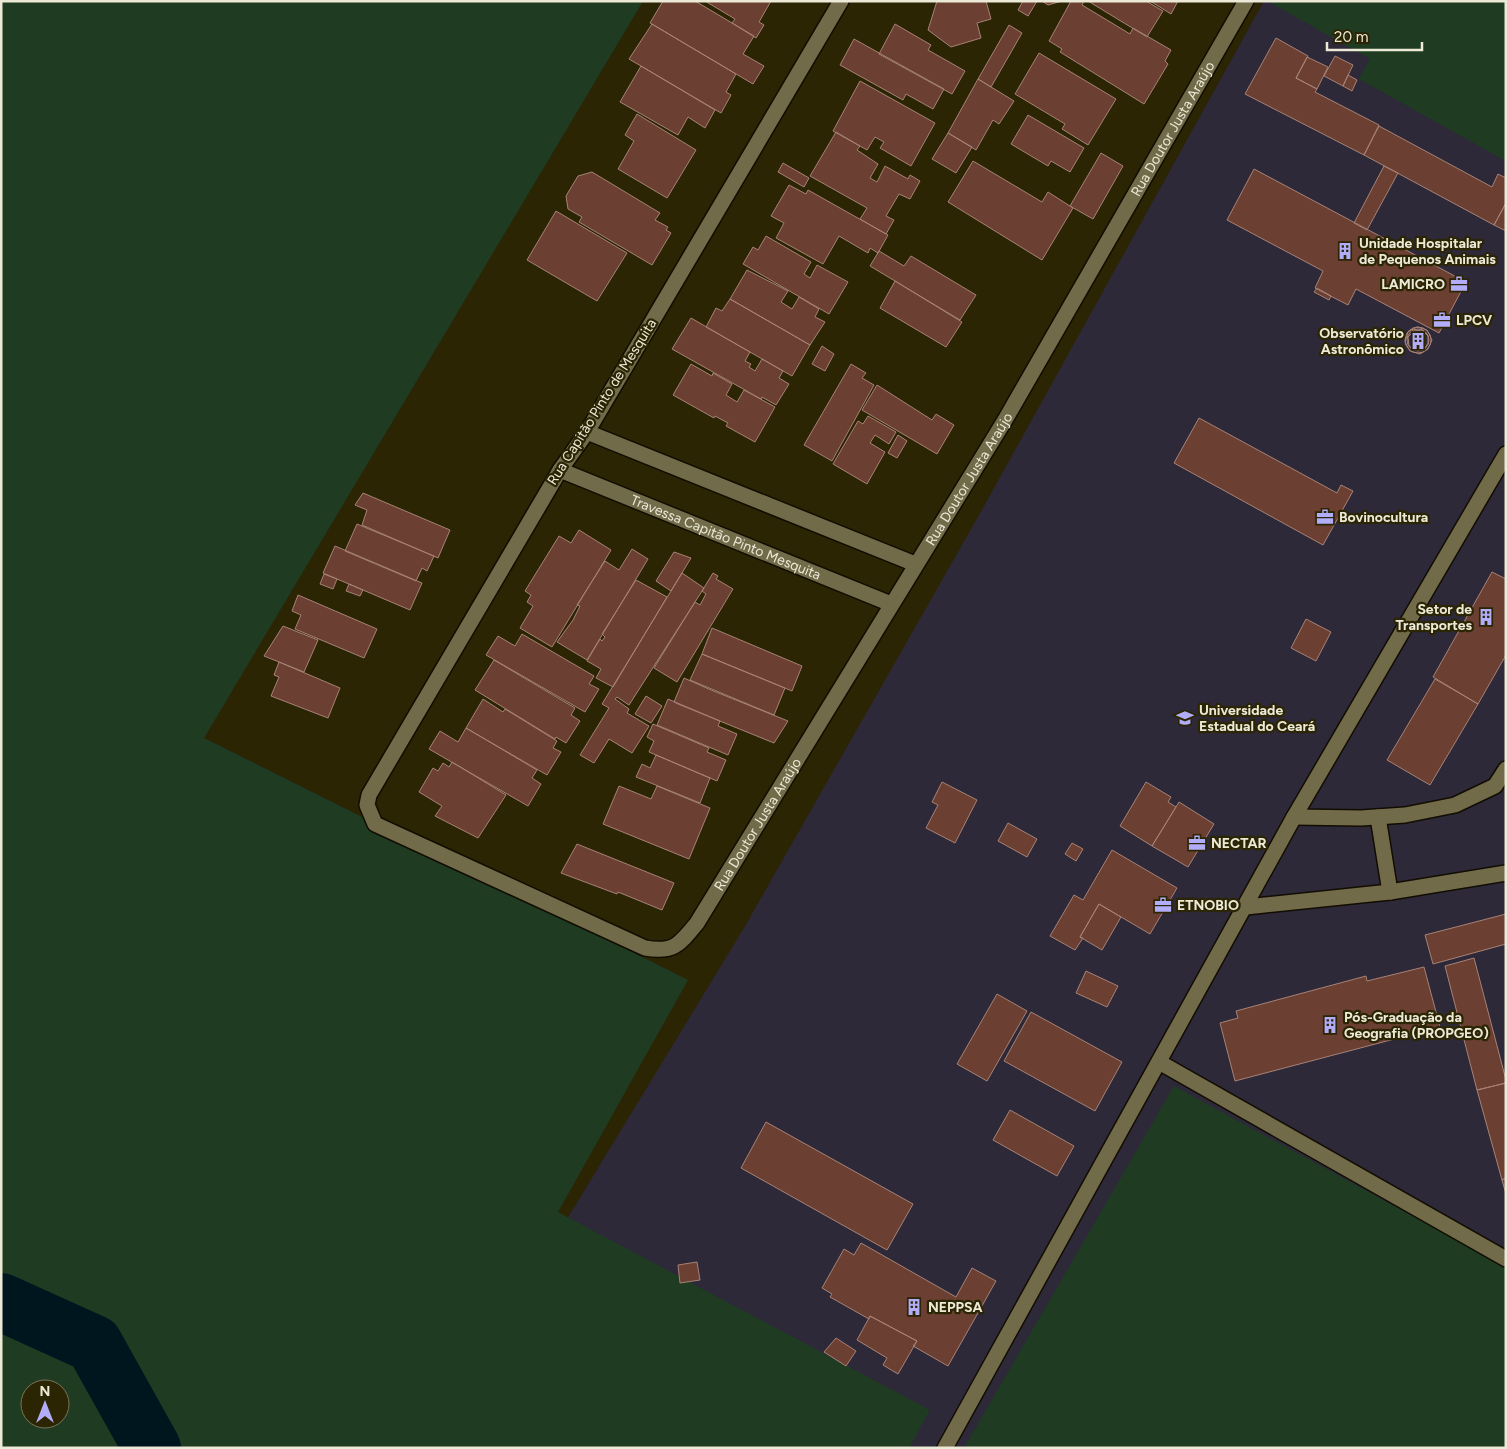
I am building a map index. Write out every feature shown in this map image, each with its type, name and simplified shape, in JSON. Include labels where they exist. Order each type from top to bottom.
[{"type":"street","name":"Rua Capitão Pinto de Mesquita","points":[[676,947],[659,950],[645,948],[411,841],[375,824],[367,805],[369,794],[560,470],[586,432],[841,1]]},
{"type":"street","name":"Rua Doutor Justa Araújo","points":[[676,947],[697,923],[1005,420],[1246,1]]},
{"type":"street","points":[[586,432],[916,564]]},
{"type":"street","points":[[945,1448],[1246,907],[1294,817],[1506,454]]},
{"type":"street","name":"Travessa Capitão Pinto Mesquita","points":[[560,470],[891,604]]},
{"type":"street","points":[[1294,817],[1378,817],[1405,815],[1455,804],[1500,789],[1506,769]]},
{"type":"street","points":[[1378,817],[1390,892]]},
{"type":"street","points":[[1246,907],[1390,892],[1506,873]]},
{"type":"street","points":[[1159,1062],[1506,1259]]},
{"type":"shaded area","name":"Universidade Estadual do Ceará","points":[[1264,1],[1506,1],[1506,1448],[418,1448],[539,1265],[744,928],[983,508]]},
{"type":"green space","points":[[1,1],[643,1],[204,738],[688,980],[558,1212],[930,1410],[909,1448],[1,1448]]},
{"type":"green space","points":[[1272,1],[1506,1],[1506,161],[1359,79],[1370,59],[1271,3]]},
{"type":"green space","points":[[1174,1086],[1506,1267],[1506,1448],[964,1448]]},
{"type":"building","points":[[663,1],[695,1],[754,36],[743,54],[764,66],[753,84],[650,23]]},
{"type":"building","points":[[705,1],[771,1],[759,22],[764,25],[756,38],[732,23],[735,19]]},
{"type":"building","points":[[937,1],[986,1],[991,19],[977,23],[981,38],[951,47],[928,30]]},
{"type":"building","points":[[1023,1],[1037,1],[1028,16],[1018,10]]},
{"type":"building","points":[[1042,1],[1062,1],[1048,5]]},
{"type":"building","points":[[1071,1],[1084,1],[1082,5],[1130,34],[1133,28],[1171,50],[1165,61],[1168,64],[1144,104],[1060,52],[1062,49],[1049,41]]},
{"type":"building","points":[[1088,1],[1146,1],[1163,11],[1147,37]]},
{"type":"building","points":[[1150,1],[1178,1],[1171,14]]},
{"type":"building","points":[[652,24],[736,74],[726,92],[731,95],[721,113],[629,59]]},
{"type":"building","points":[[895,24],[931,45],[928,50],[965,71],[952,94],[879,54]]},
{"type":"building","points":[[1009,25],[1022,33],[991,87],[978,79]]},
{"type":"building","points":[[1276,38],[1308,56],[1296,78],[1317,89],[1315,92],[1379,125],[1364,155],[1245,94]]},
{"type":"building","points":[[854,39],[944,89],[933,109],[906,94],[903,100],[840,65]]},
{"type":"building","points":[[1039,53],[1116,99],[1088,145],[1062,129],[1065,124],[1015,94]]},
{"type":"building","points":[[1335,56],[1353,65],[1343,86],[1324,76]]},
{"type":"building","points":[[1307,57],[1328,67],[1317,89],[1296,78]]},
{"type":"building","points":[[641,66],[715,110],[705,128],[688,117],[678,135],[620,102]]},
{"type":"building","points":[[1348,75],[1357,80],[1352,91],[1343,86]]},
{"type":"building","points":[[978,79],[1014,101],[999,124],[993,120],[976,150],[948,133]]},
{"type":"building","points":[[860,81],[935,123],[911,166],[880,148],[884,142],[875,137],[867,150],[833,131]]},
{"type":"building","points":[[637,114],[696,150],[667,198],[618,169],[634,141],[625,135]]},
{"type":"building","points":[[1028,115],[1084,148],[1070,172],[1051,161],[1048,166],[1011,144]]},
{"type":"building","points":[[1379,126],[1492,187],[1498,174],[1506,178],[1506,203],[1494,225],[1364,155]]},
{"type":"building","points":[[836,132],[860,146],[857,150],[878,164],[870,178],[877,182],[885,166],[908,179],[910,175],[920,181],[910,199],[899,194],[886,216],[894,220],[886,234],[860,219],[867,208],[810,176]]},
{"type":"building","points":[[948,133],[972,147],[956,173],[932,159]]},
{"type":"building","points":[[1101,153],[1123,166],[1093,219],[1070,206]]},
{"type":"building","points":[[973,161],[1042,202],[1048,192],[1073,208],[1042,260],[948,202]]},
{"type":"building","points":[[783,163],[809,178],[804,187],[778,172]]},
{"type":"building","points":[[1384,166],[1398,173],[1367,230],[1354,223]]},
{"type":"building","name":"Unidade Hospitalar de Pequenos Animais","points":[[1254,169],[1466,282],[1439,333],[1356,289],[1348,305],[1315,288],[1323,271],[1227,220]]},
{"type":"building","points":[[592,172],[660,213],[655,220],[668,227],[666,230],[671,233],[652,265],[579,222],[582,217],[568,209],[566,196],[578,176]]},
{"type":"building","points":[[789,185],[806,194],[808,190],[888,235],[878,253],[870,248],[868,253],[839,236],[823,264],[776,238],[784,223],[771,216]]},
{"type":"building","points":[[1506,203],[1506,231],[1494,225]]},
{"type":"building","points":[[556,211],[627,253],[597,301],[527,260]]},
{"type":"building","points":[[766,236],[811,262],[804,274],[810,278],[817,265],[848,282],[829,314],[743,264],[753,247],[758,250]]},
{"type":"building","points":[[879,251],[904,266],[911,256],[976,295],[960,320],[870,266]]},
{"type":"building","points":[[747,270],[788,291],[781,302],[792,309],[799,297],[819,309],[815,317],[825,322],[810,345],[730,299]]},
{"type":"building","points":[[895,281],[962,322],[946,347],[880,308]]},
{"type":"building","points":[[1317,288],[1331,296],[1329,300],[1314,292]]},
{"type":"building","points":[[730,299],[810,345],[792,376],[706,327],[716,308],[722,311]]},
{"type":"building","points":[[691,318],[750,352],[745,361],[751,364],[749,367],[755,371],[762,359],[783,371],[779,378],[789,384],[776,405],[762,397],[761,399],[672,349]]},
{"type":"building","points":[[1417,327],[1427,330],[1432,340],[1428,349],[1420,354],[1410,351],[1405,342],[1408,332]],"holes":[[[1422,330],[1428,336],[1428,343],[1424,350],[1415,350],[1409,346],[1408,337],[1414,331]]]},
{"type":"building","name":"Observatório Astronômico","points":[[1418,327],[1427,331],[1431,340],[1427,349],[1418,353],[1409,349],[1405,340],[1409,331]]},
{"type":"building","name":"Observatório Astronômico","points":[[1418,329],[1428,336],[1429,340],[1422,350],[1418,351],[1408,344],[1407,340],[1414,330]]},
{"type":"building","points":[[822,346],[834,354],[825,371],[812,364]]},
{"type":"building","points":[[691,364],[712,376],[713,373],[732,384],[726,395],[737,402],[744,390],[775,407],[755,442],[726,426],[728,423],[715,416],[714,418],[673,395]]},
{"type":"building","points":[[851,364],[866,373],[862,378],[874,385],[832,461],[804,445]]},
{"type":"building","points":[[877,385],[932,420],[936,414],[954,425],[937,454],[862,410]]},
{"type":"building","points":[[868,416],[896,432],[889,444],[875,435],[870,443],[885,452],[867,484],[833,464],[858,421],[863,424]]},
{"type":"building","points":[[1199,418],[1337,493],[1341,485],[1353,491],[1323,545],[1174,463]]},
{"type":"building","points":[[898,435],[907,441],[897,458],[888,453]]},
{"type":"building","points":[[363,493],[450,530],[438,558],[362,525],[367,510],[355,505]]},
{"type":"building","points":[[357,524],[434,556],[427,571],[422,568],[416,581],[345,551]]},
{"type":"building","points":[[579,530],[611,550],[552,647],[520,628],[533,606],[527,602],[531,595],[525,591],[559,536],[571,543]]},
{"type":"building","points":[[335,546],[422,583],[410,610],[323,573]]},
{"type":"building","points":[[632,549],[648,559],[587,660],[557,642],[573,620],[580,606],[577,605],[605,561],[619,570]]},
{"type":"building","points":[[674,552],[691,558],[671,591],[656,581]]},
{"type":"building","name":"Setor de Transportes","points":[[1492,572],[1506,579],[1506,655],[1478,704],[1433,677]]},
{"type":"building","points":[[682,573],[704,588],[629,705],[617,697],[615,699],[629,709],[627,713],[649,726],[632,753],[609,739],[594,763],[580,755],[609,708],[602,704]]},
{"type":"building","points":[[713,573],[718,576],[716,579],[733,589],[677,682],[654,668],[695,602],[700,605],[706,594],[702,591]]},
{"type":"building","points":[[324,574],[337,579],[333,589],[320,584]]},
{"type":"building","points":[[636,580],[667,597],[613,687],[596,678],[601,669],[587,661],[600,639],[602,641],[605,637],[602,634]]},
{"type":"building","points":[[349,584],[363,590],[360,596],[346,591]]},
{"type":"building","points":[[298,595],[377,629],[364,658],[295,629],[301,615],[292,611]]},
{"type":"building","points":[[1306,619],[1331,632],[1316,661],[1291,648]]},
{"type":"building","points":[[283,626],[318,640],[304,672],[264,656]]},
{"type":"building","points":[[712,628],[802,666],[792,691],[702,654]]},
{"type":"building","points":[[522,634],[594,676],[589,684],[599,689],[585,712],[486,655],[498,636],[515,646]]},
{"type":"building","points":[[702,654],[785,688],[774,715],[690,680]]},
{"type":"building","points":[[494,660],[575,708],[571,715],[580,721],[566,743],[556,737],[555,739],[475,690]]},
{"type":"building","points":[[279,662],[340,688],[328,718],[271,696],[279,677],[274,675]]},
{"type":"building","points":[[684,678],[788,721],[774,743],[678,704],[674,702]]},
{"type":"building","points":[[1435,679],[1478,704],[1430,785],[1387,760]]},
{"type":"building","points":[[646,696],[662,706],[651,723],[635,714]]},
{"type":"building","points":[[483,699],[503,712],[505,709],[557,741],[553,748],[561,752],[547,775],[466,728]]},
{"type":"building","points":[[668,699],[720,721],[718,726],[737,734],[728,755],[657,725]]},
{"type":"building","points":[[653,724],[709,748],[707,752],[726,760],[717,781],[649,752],[654,741],[647,737]]},
{"type":"building","points":[[466,728],[537,770],[532,778],[541,784],[528,806],[429,749],[440,731],[458,742]]},
{"type":"building","points":[[656,755],[710,778],[700,803],[636,777],[642,764],[650,768]]},
{"type":"building","points":[[452,762],[506,795],[478,838],[435,816],[442,806],[419,792],[433,768],[438,771],[443,763],[449,767]]},
{"type":"building","points":[[942,782],[977,800],[955,843],[926,828],[938,805],[932,802]]},
{"type":"building","points":[[1146,782],[1171,797],[1168,802],[1176,807],[1152,846],[1120,826]]},
{"type":"building","points":[[619,786],[651,799],[657,786],[710,808],[689,859],[603,824]]},
{"type":"building","points":[[1179,802],[1214,824],[1188,867],[1152,846]]},
{"type":"building","points":[[1008,823],[1037,839],[1027,857],[998,841]]},
{"type":"building","points":[[1072,843],[1083,849],[1076,861],[1065,854]]},
{"type":"building","points":[[577,844],[674,883],[662,910],[618,892],[617,894],[561,873]]},
{"type":"building","points":[[1112,850],[1177,888],[1150,934],[1099,904],[1080,937],[1083,938],[1075,950],[1050,936],[1074,895],[1083,900]]},
{"type":"building","points":[[1099,904],[1121,917],[1102,950],[1080,937]]},
{"type":"building","points":[[1506,914],[1506,944],[1433,964],[1425,935]]},
{"type":"building","points":[[1474,958],[1506,1080],[1506,1083],[1477,1090],[1445,966]]},
{"type":"building","name":"Pós-Graduação da Geografia (PROPGEO)","points":[[1424,967],[1440,1027],[1235,1081],[1220,1023],[1238,1018],[1236,1011],[1366,976],[1367,981]]},
{"type":"building","points":[[1086,971],[1118,986],[1107,1007],[1076,993]]},
{"type":"building","points":[[997,994],[1027,1011],[987,1081],[957,1064]]},
{"type":"building","points":[[1031,1012],[1122,1062],[1095,1111],[1004,1061]]},
{"type":"building","points":[[1506,1083],[1506,1178],[1502,1180],[1477,1090]]},
{"type":"building","points":[[1010,1110],[1074,1146],[1057,1176],[993,1140]]},
{"type":"building","points":[[766,1122],[913,1204],[887,1250],[741,1168]]},
{"type":"building","points":[[1506,1178],[1506,1194],[1502,1180]]},
{"type":"building","name":"NEPPSA","points":[[861,1243],[956,1297],[972,1268],[996,1281],[948,1366],[913,1346],[917,1341],[870,1316],[869,1319],[830,1297],[832,1294],[822,1288],[844,1249],[854,1255]]},
{"type":"building","points":[[697,1262],[700,1280],[680,1283],[678,1265]]},
{"type":"building","points":[[870,1316],[917,1341],[898,1374],[883,1365],[887,1358],[857,1340]]},
{"type":"building","points":[[836,1338],[856,1351],[846,1366],[824,1352]]},
{"type":"waterway","points":[[1,1302],[94,1344],[152,1448]]},
{"type":"place","name":"Unidade Hospitalar de Pequenos Animais","points":[[1345,251]]},
{"type":"place","name":"LAMICRO","points":[[1459,284]]},
{"type":"place","name":"LPCV","points":[[1442,320]]},
{"type":"place","name":"Observatório Astronômico","points":[[1418,341]]},
{"type":"place","name":"Bovinocultura","points":[[1325,517]]},
{"type":"place","name":"Setor de Transportes","points":[[1486,617]]},
{"type":"place","name":"Universidade Estadual do Ceará","points":[[1185,718]]},
{"type":"place","name":"NECTAR","points":[[1197,843]]},
{"type":"place","name":"ETNOBIO","points":[[1163,905]]},
{"type":"place","name":"Pós-Graduação da Geografia (PROPGEO)","points":[[1330,1025]]},
{"type":"place","name":"NEPPSA","points":[[914,1307]]}]
